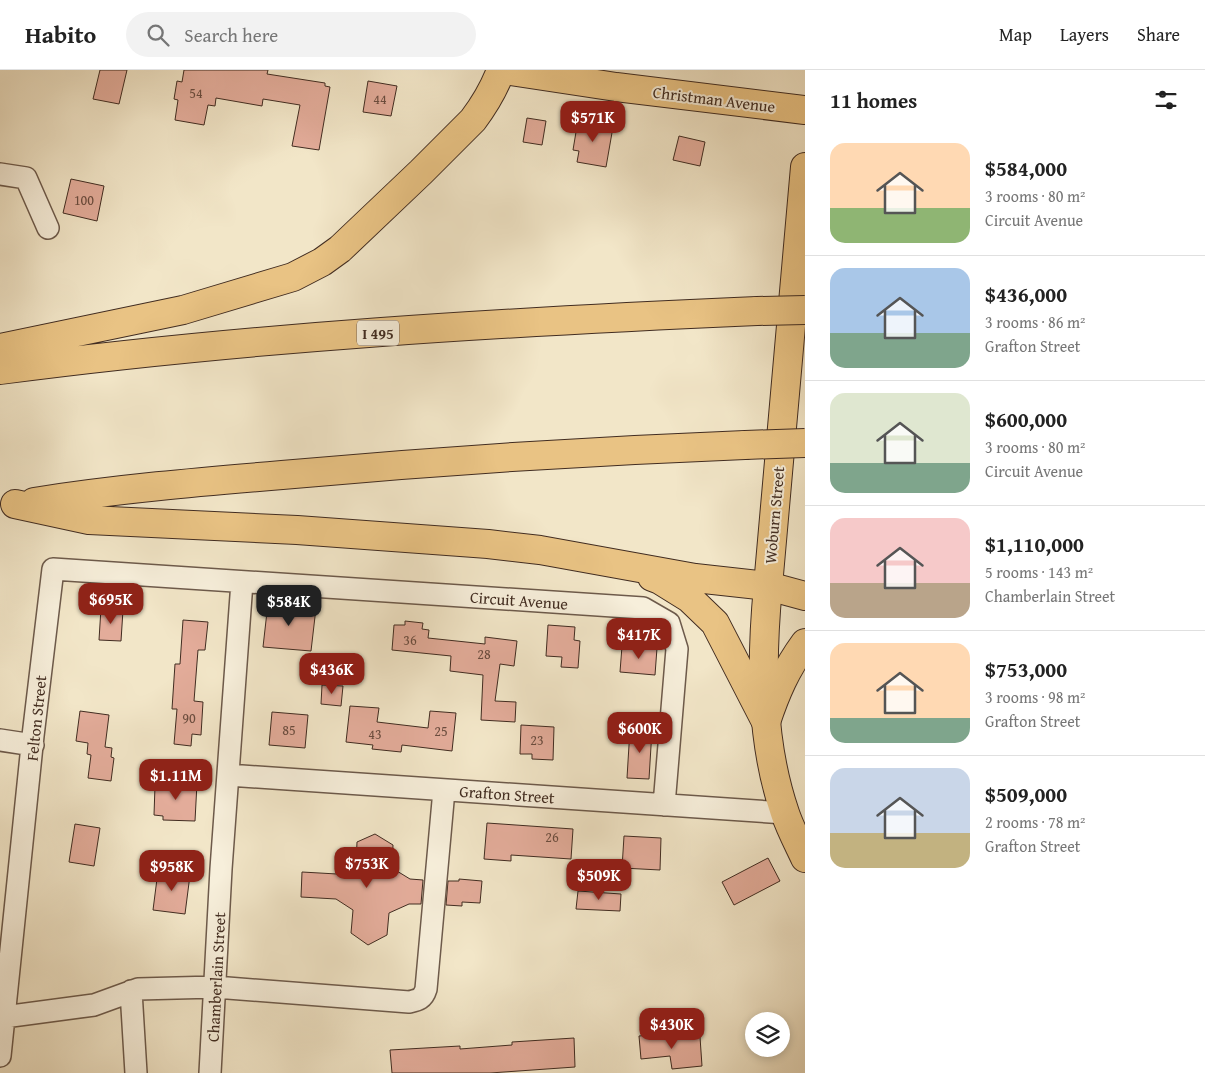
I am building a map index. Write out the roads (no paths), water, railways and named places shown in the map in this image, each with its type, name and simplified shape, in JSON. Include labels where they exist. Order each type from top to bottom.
[{"type":"main road","name":"Christman Avenue","points":[[503,70],[616,87],[805,110]]},
{"type":"main road","points":[[0,348],[183,310],[293,277],[322,262],[362,230],[473,120],[485,104],[503,70]]},
{"type":"main road","name":"Woburn Street","points":[[804,855],[785,814],[774,771],[766,722],[764,656],[768,586],[805,167]]},
{"type":"main road","name":"I 495","points":[[0,370],[331,336],[619,317],[805,310]]},
{"type":"main road","points":[[7,505],[107,490],[372,467],[637,449],[805,443]]},
{"type":"main road","points":[[7,505],[89,520],[277,529],[468,542],[540,550],[695,578],[768,586],[805,596]]},
{"type":"main road","points":[[615,563],[660,580],[689,598],[715,623],[766,722]]},
{"type":"main road","points":[[766,722],[789,664],[805,643]]},
{"type":"street","points":[[0,174],[26,178],[48,228]]},
{"type":"street","name":"Felton Street","points":[[0,1056],[32,745],[53,569],[242,582]]},
{"type":"street","name":"Chamberlain Street","points":[[210,1073],[242,582]]},
{"type":"street","name":"Circuit Avenue","points":[[242,582],[644,608],[669,623],[677,649],[664,805]]},
{"type":"street","points":[[0,740],[32,745]]},
{"type":"street","name":"Grafton Street","points":[[228,775],[785,814]]},
{"type":"street","points":[[4,1017],[94,1005],[138,989],[215,987],[409,1002],[419,1000],[424,996],[426,989],[444,790]]},
{"type":"street","points":[[131,991],[136,1073]]}]
